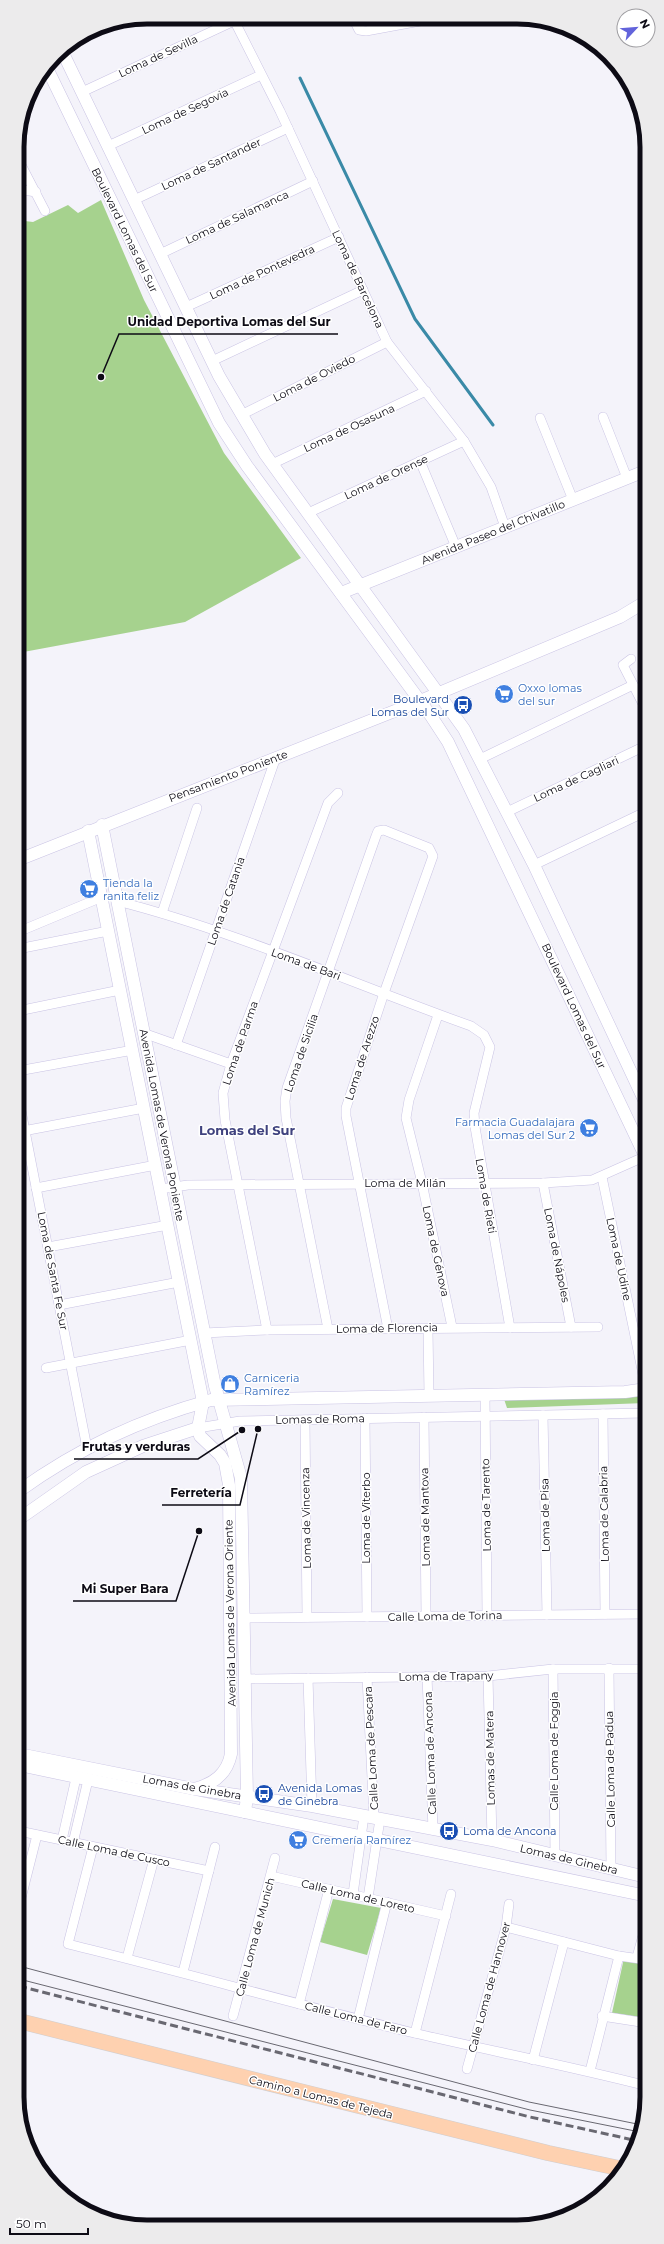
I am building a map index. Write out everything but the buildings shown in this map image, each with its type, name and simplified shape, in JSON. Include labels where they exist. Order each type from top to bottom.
[{"type":"main road","name":"Camino a Lomas de Tejeda","points":[[24,2022],[542,2152],[617,2168]]},
{"type":"street","name":"Loma de Sevilla","points":[[82,92],[224,24]]},
{"type":"street","name":"Loma de Barcelona","points":[[236,24],[288,128],[387,342],[464,441],[491,487],[506,527]]},
{"type":"street","points":[[356,24],[359,30],[366,31],[400,24]]},
{"type":"street","name":"Boulevard Lomas del Sur","points":[[65,56],[212,361],[241,415],[272,464],[464,729],[534,865],[640,1091]]},
{"type":"street","name":"Boulevard Lomas del Sur","points":[[49,73],[219,423],[247,466],[420,701],[448,742],[640,1144]]},
{"type":"street","name":"Loma de Segovia","points":[[108,146],[261,75]]},
{"type":"street","name":"Loma de Santander","points":[[134,200],[288,128]]},
{"type":"street","points":[[24,170],[45,211]]},
{"type":"street","name":"Loma de Salamanca","points":[[160,254],[313,181]]},
{"type":"street","points":[[24,190],[36,192]]},
{"type":"street","name":"Loma de Pontevedra","points":[[186,307],[339,237]]},
{"type":"street","points":[[154,291],[174,281]]},
{"type":"street","points":[[212,361],[363,290]]},
{"type":"street","name":"Loma de Oviedo","points":[[241,415],[387,342]]},
{"type":"street","name":"Loma de Osasuna","points":[[272,464],[426,391]]},
{"type":"street","points":[[603,416],[627,478]]},
{"type":"street","points":[[540,418],[573,500]]},
{"type":"street","name":"Loma de Orense","points":[[308,513],[464,441]]},
{"type":"street","points":[[420,461],[456,547]]},
{"type":"street","name":"Avenida Paseo del Chivatillo","points":[[340,593],[640,473]]},
{"type":"street","points":[[439,693],[620,617],[640,605]]},
{"type":"street","points":[[631,659],[623,665],[640,698]]},
{"type":"street","points":[[480,759],[633,685]]},
{"type":"street","name":"Pensamiento Poniente","points":[[24,858],[439,693]]},
{"type":"street","name":"Loma de Cagliari","points":[[507,812],[640,748]]},
{"type":"street","name":"Loma de Catania","points":[[176,1045],[276,757]]},
{"type":"street","name":"Loma de Parma","points":[[267,1330],[223,1105],[225,1083],[328,802],[338,793]]},
{"type":"street","points":[[162,912],[197,808]]},
{"type":"street","points":[[534,865],[640,814]]},
{"type":"street","name":"Avenida Lomas de Verona Poniente","points":[[102,826],[204,1333],[218,1399],[226,1423]]},
{"type":"street","name":"Loma de Arezzo","points":[[378,832],[384,830],[429,848],[433,856],[384,993],[346,1108],[346,1116],[388,1329]]},
{"type":"street","name":"Avenida Lomas de Verona Poniente","points":[[88,831],[203,1402],[198,1428]]},
{"type":"street","name":"Loma de Sicilia","points":[[328,1329],[286,1118],[285,1101],[287,1088],[330,972],[378,832]]},
{"type":"street","points":[[24,930],[102,897]]},
{"type":"street","name":"Loma de Bari","points":[[117,901],[162,912],[330,972],[479,1030],[488,1041]]},
{"type":"street","points":[[24,948],[108,931]]},
{"type":"street","points":[[24,1010],[120,990]]},
{"type":"street","name":"Loma de Génova","points":[[438,1015],[406,1108],[406,1118],[422,1183],[452,1327]]},
{"type":"street","points":[[143,1033],[232,1064]]},
{"type":"street","name":"Loma de Rieti","points":[[488,1041],[490,1048],[474,1113],[483,1183],[510,1328]]},
{"type":"street","points":[[24,1070],[132,1050]]},
{"type":"street","points":[[24,1131],[144,1108]]},
{"type":"street","name":"Loma de Santa Fe Sur","points":[[24,1139],[36,1188],[87,1448]]},
{"type":"street","name":"Loma de Milán","points":[[160,1189],[188,1185],[238,1184],[544,1183],[592,1180],[640,1160]]},
{"type":"street","points":[[36,1188],[156,1165]]},
{"type":"street","name":"Loma de Udine","points":[[602,1177],[640,1360]]},
{"type":"street","name":"Loma de Nápoles","points":[[544,1183],[571,1327]]},
{"type":"street","points":[[48,1248],[168,1226]]},
{"type":"street","points":[[59,1305],[179,1282]]},
{"type":"street","name":"Loma de Florencia","points":[[204,1333],[267,1330],[598,1326]]},
{"type":"street","points":[[428,1329],[429,1396]]},
{"type":"street","points":[[46,1368],[191,1340]]},
{"type":"street","name":"Lomas de Roma","points":[[24,1487],[51,1468],[87,1448],[147,1420],[203,1402],[218,1399],[625,1392],[640,1390]]},
{"type":"street","name":"Loma de Tarento","points":[[485,1394],[487,1615]]},
{"type":"street","name":"Loma de Calabria","points":[[602,1414],[605,1614]]},
{"type":"street","name":"Lomas de Roma","points":[[24,1515],[86,1472],[143,1446],[198,1428],[226,1423],[240,1421],[365,1418],[640,1414]]},
{"type":"street","name":"Loma de Pisa","points":[[543,1415],[547,1615]]},
{"type":"street","name":"Loma de Mantova","points":[[424,1417],[426,1616]]},
{"type":"street","name":"Loma de Viterbo","points":[[365,1418],[367,1616]]},
{"type":"street","name":"Loma de Vincenza","points":[[305,1420],[307,1617]]},
{"type":"street","name":"Avenida Lomas de Verona Oriente","points":[[226,1423],[243,1488],[247,1797],[245,1812]]},
{"type":"street","name":"Avenida Lomas de Verona Oriente","points":[[194,1789],[217,1780],[227,1767],[232,1754],[229,1485],[225,1463],[220,1455],[204,1441],[198,1428]]},
{"type":"street","name":"Calle Loma de Torina","points":[[244,1618],[640,1614]]},
{"type":"street","name":"Loma de Trapany","points":[[245,1679],[488,1676],[553,1669],[609,1668],[640,1670]]},
{"type":"street","name":"Calle Loma de Padua","points":[[609,1668],[611,1869]]},
{"type":"street","name":"Calle Loma de Foggia","points":[[553,1669],[555,1856]]},
{"type":"street","name":"Calle Loma de Ancona","points":[[427,1676],[433,1830]]},
{"type":"street","name":"Lomas de Matera","points":[[488,1676],[492,1840]]},
{"type":"street","name":"Calle Loma de Pescara","points":[[367,1677],[373,1818]]},
{"type":"street","points":[[308,1678],[312,1806]]},
{"type":"street","name":"Lomas de Ginebra","points":[[24,1755],[194,1789],[312,1806],[492,1840],[640,1876]]},
{"type":"street","points":[[24,1766],[640,1895]]},
{"type":"street","points":[[62,1840],[82,1779]]},
{"type":"street","points":[[73,1843],[82,1779]]},
{"type":"street","points":[[353,1894],[362,1837],[373,1818]]},
{"type":"street","points":[[368,1898],[376,1840],[373,1818]]},
{"type":"street","name":"Calle Loma de Cusco","points":[[24,1832],[209,1871]]},
{"type":"street","points":[[24,1885],[36,1835]]},
{"type":"street","name":"Calle Loma de Faro","points":[[93,1847],[68,1944],[183,1972],[242,1989],[415,2033],[473,2045],[533,2060],[590,2071],[640,2084]]},
{"type":"street","points":[[183,1972],[215,1847]]},
{"type":"street","name":"Calle Loma de Munich","points":[[233,2016],[242,1989],[275,1858]]},
{"type":"street","points":[[127,1958],[154,1859]]},
{"type":"street","name":"Calle Loma de Loreto","points":[[271,1876],[446,1916]]},
{"type":"street","points":[[300,2004],[329,1889]]},
{"type":"street","points":[[415,2033],[451,1894]]},
{"type":"street","points":[[358,2019],[387,1902]]},
{"type":"street","name":"Calle Loma de Hannover","points":[[467,2069],[506,1927],[509,1904]]},
{"type":"street","points":[[506,1927],[619,1956],[640,1958]]},
{"type":"street","points":[[533,2060],[564,1942]]},
{"type":"street","points":[[637,1957],[640,1945]]},
{"type":"street","points":[[590,2071],[602,2016],[619,1956]]},
{"type":"street","points":[[602,2016],[640,2022]]},
{"type":"green space","points":[[101,200],[144,300],[224,453],[301,558],[185,622],[24,652],[24,221],[33,222],[68,205],[78,213]]},
{"type":"green space","points":[[640,1393],[640,1403],[507,1408],[503,1396]]},
{"type":"green space","points":[[333,1899],[381,1908],[367,1955],[320,1942]]},
{"type":"green space","points":[[624,1958],[640,1961],[640,2017],[612,2013]]},
{"type":"waterway","points":[[300,78],[415,319],[493,425]]},
{"type":"tram line","points":[[24,1967],[529,2102],[637,2124]]},
{"type":"tram line","points":[[24,1980],[530,2110],[635,2131]]},
{"type":"railway","points":[[24,1987],[530,2117],[632,2140]]},
{"type":"place","name":"Unidad Deportiva Lomas del Sur","points":[[101,377]]},
{"type":"place","name":"Oxxo lomas del sur","points":[[504,694]]},
{"type":"place","name":"Boulevard Lomas del Sur","points":[[463,705]]},
{"type":"place","name":"Tienda la ranita feliz","points":[[89,889]]},
{"type":"place","name":"Farmacia Guadalajara Lomas del Sur 2","points":[[589,1128]]},
{"type":"place","name":"Carniceria Ramírez","points":[[230,1384]]},
{"type":"place","name":"Ferretería","points":[[258,1429]]},
{"type":"place","name":"Frutas y verduras","points":[[242,1430]]},
{"type":"place","name":"Mi Super Bara","points":[[199,1531]]},
{"type":"place","name":"Avenida Lomas de Ginebra","points":[[264,1794]]},
{"type":"place","name":"Loma de Ancona","points":[[449,1831]]},
{"type":"place","name":"Cremería Ramírez","points":[[298,1840]]},
{"type":"district","name":"Lomas del Sur","points":[[247,1130]]}]
